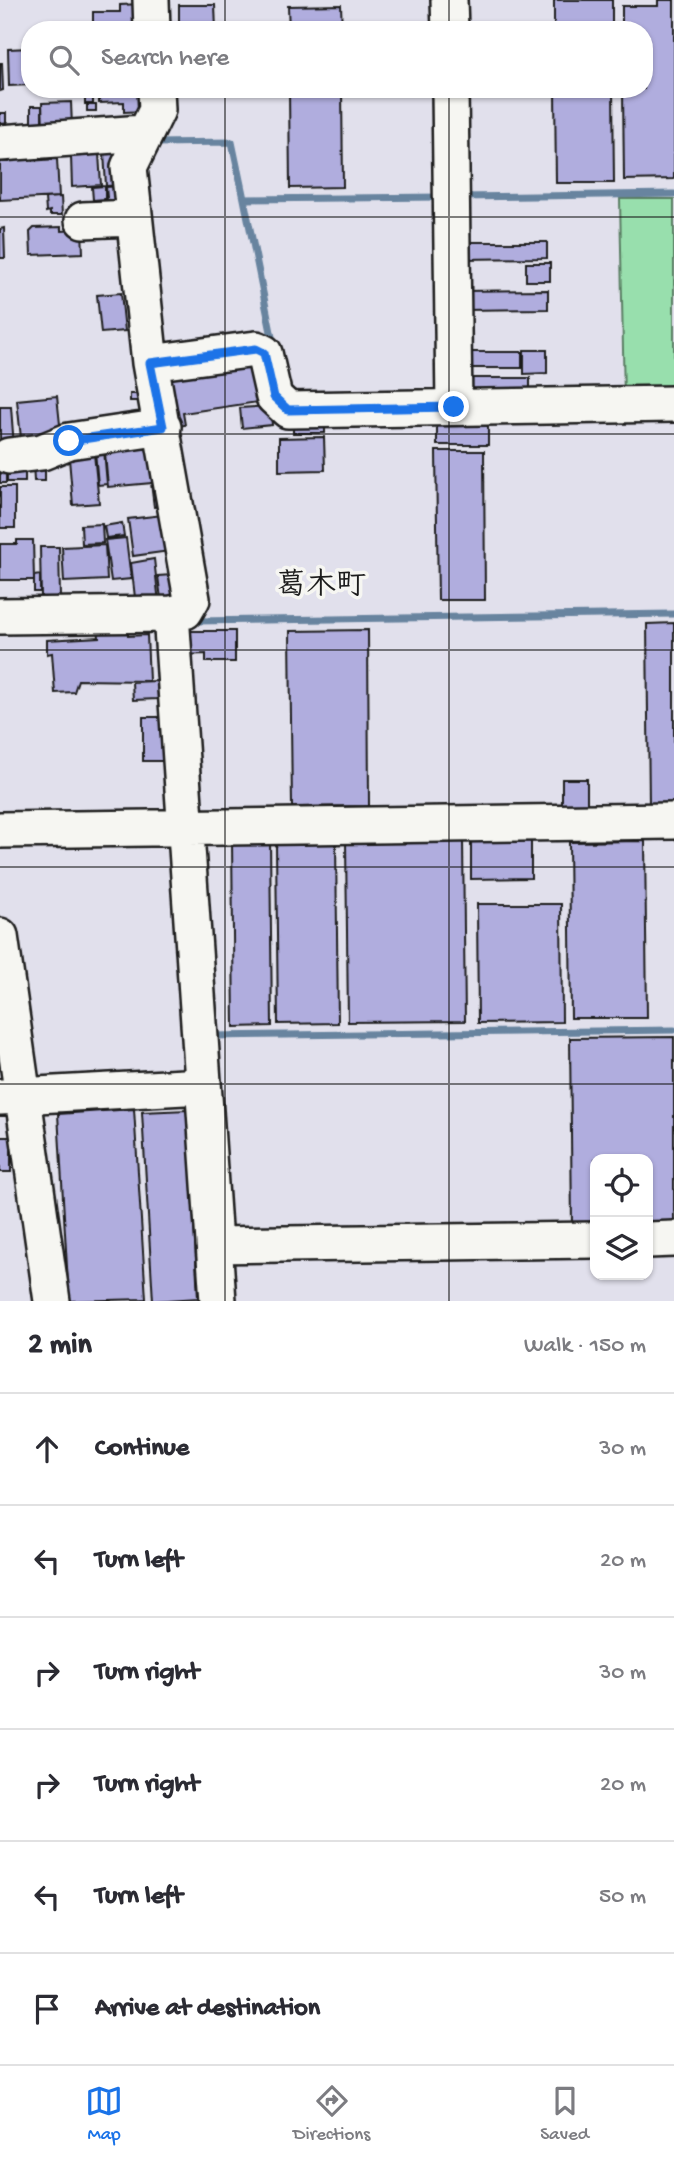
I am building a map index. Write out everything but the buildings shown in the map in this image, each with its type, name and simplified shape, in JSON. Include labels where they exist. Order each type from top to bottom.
[{"type":"street","points":[[151,0],[152,21]]},
{"type":"street","points":[[449,0],[450,21]]},
{"type":"street","points":[[0,616],[171,614],[185,611],[192,599],[150,363],[129,167],[143,133],[157,110],[156,98]]},
{"type":"street","points":[[450,98],[454,407]]},
{"type":"street","points":[[0,143],[143,133]]},
{"type":"street","points":[[83,220],[134,218]]},
{"type":"street","points":[[150,363],[256,349],[264,353],[274,397],[288,410],[674,404]]},
{"type":"street","points":[[9,456],[42,452],[69,441],[163,427]]},
{"type":"street","points":[[171,614],[218,1301]]},
{"type":"street","points":[[0,831],[674,821]]},
{"type":"street","points":[[0,936],[11,1097],[52,1301]]},
{"type":"street","points":[[11,1097],[203,1086]]},
{"type":"street","points":[[653,1240],[674,1239]]},
{"type":"street","points":[[214,1245],[590,1240]]},
{"type":"green space","points":[[620,199],[674,199],[674,398],[624,399]]},
{"type":"waterway","points":[[155,143],[232,142],[244,199],[443,197]]},
{"type":"waterway","points":[[460,197],[674,194]]},
{"type":"waterway","points":[[244,199],[272,337],[264,338]]},
{"type":"waterway","points":[[196,621],[674,614]]},
{"type":"waterway","points":[[211,1036],[674,1030]]},
{"type":"district","name":"葛木町","points":[[321,587]]},
{"type":"route","points":[[69,441],[163,427],[150,363],[256,349],[264,353],[274,397],[288,410],[454,407]]}]
